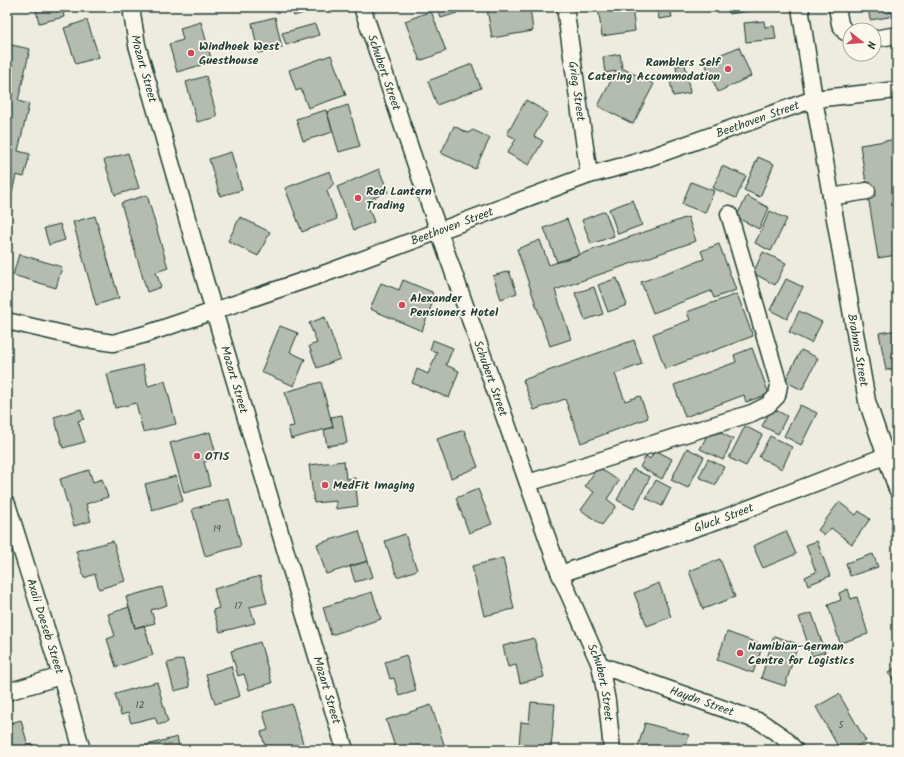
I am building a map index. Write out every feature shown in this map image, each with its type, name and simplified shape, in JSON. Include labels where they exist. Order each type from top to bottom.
[{"type":"street","name":"Mozart Street","points":[[130,7],[137,45],[345,750]]},
{"type":"street","name":"Schubert Street","points":[[362,7],[560,574],[600,665],[607,701],[612,750]]},
{"type":"street","name":"Grieg Street","points":[[565,7],[589,175]]},
{"type":"street","name":"Brahms Street","points":[[800,7],[814,99],[867,401],[897,489]]},
{"type":"street","points":[[837,7],[842,27]]},
{"type":"street","points":[[842,7],[845,22]]},
{"type":"street","points":[[882,38],[897,35]]},
{"type":"street","name":"Beethoven Street","points":[[7,320],[81,338],[113,343],[146,334],[329,272],[589,175],[634,163],[814,99],[897,90]]},
{"type":"street","points":[[832,202],[868,196]]},
{"type":"street","points":[[528,483],[752,413],[768,405],[777,396],[779,385],[728,214]]},
{"type":"street","name":"Gluck Street","points":[[560,574],[719,520],[885,456]]},
{"type":"street","name":"Axali Doeseb Street","points":[[7,504],[61,676],[82,750]]},
{"type":"street","name":"Haydn Street","points":[[600,665],[761,722],[783,737],[795,750]]},
{"type":"street","points":[[7,692],[61,676]]},
{"type":"building","points":[[50,7],[62,7],[64,17],[39,23],[36,10]]},
{"type":"building","points":[[247,7],[263,7],[248,10]]},
{"type":"building","points":[[291,7],[315,7],[316,9],[294,16]]},
{"type":"building","points":[[437,7],[455,7],[457,13],[441,18]]},
{"type":"building","points":[[499,7],[530,7],[533,31],[492,38],[487,9]]},
{"type":"building","points":[[598,7],[632,7],[635,31],[602,36]]},
{"type":"building","points":[[657,7],[670,7],[672,17],[659,19]]},
{"type":"building","points":[[728,7],[762,7],[762,9],[729,14]]},
{"type":"building","points":[[868,7],[893,7],[890,8],[891,13],[888,13],[889,17],[870,20]]},
{"type":"building","points":[[431,11],[446,51],[420,61],[405,21]]},
{"type":"building","points":[[275,17],[282,48],[258,53],[252,23]]},
{"type":"building","points":[[87,20],[99,57],[76,64],[64,28]]},
{"type":"building","points":[[764,21],[765,27],[774,26],[776,39],[746,42],[744,23]]},
{"type":"building","name":"Windhoek West Guesthouse","points":[[201,22],[212,62],[177,72],[169,44],[183,40],[180,28]]},
{"type":"building","points":[[315,24],[319,35],[286,45],[282,33]]},
{"type":"building","points":[[7,44],[30,49],[18,101],[29,104],[18,151],[30,154],[24,177],[16,175],[7,216]]},
{"type":"building","name":"Ramblers Self Catering Accommodation","points":[[739,47],[751,76],[718,92],[704,61]]},
{"type":"building","points":[[620,54],[622,68],[654,84],[633,124],[598,106],[616,71],[605,73],[603,57]]},
{"type":"building","points":[[331,55],[346,95],[308,108],[301,89],[296,91],[289,70]]},
{"type":"building","points":[[472,64],[481,88],[437,105],[428,81]]},
{"type":"building","points":[[685,64],[690,93],[673,96],[669,75],[677,73],[676,66]]},
{"type":"building","points":[[206,76],[217,117],[197,122],[186,82]]},
{"type":"building","points":[[526,100],[548,113],[534,136],[543,141],[529,165],[507,153],[516,139],[507,134]]},
{"type":"building","points":[[348,105],[360,146],[339,152],[327,112]]},
{"type":"building","points":[[326,110],[333,132],[303,141],[296,119]]},
{"type":"building","points":[[454,126],[468,133],[473,130],[490,138],[475,169],[441,153]]},
{"type":"building","points":[[897,139],[897,255],[878,258],[860,145]]},
{"type":"building","points":[[231,152],[242,190],[220,196],[209,159]]},
{"type":"building","points":[[128,153],[139,188],[115,195],[104,160]]},
{"type":"building","points":[[758,157],[774,164],[760,197],[744,190]]},
{"type":"building","points":[[722,166],[746,176],[736,198],[713,188]]},
{"type":"building","points":[[379,169],[388,192],[366,201],[374,222],[354,230],[337,187]]},
{"type":"building","points":[[330,171],[334,183],[327,191],[337,219],[302,232],[285,188]]},
{"type":"building","points":[[691,182],[714,191],[705,213],[682,204]]},
{"type":"building","points":[[147,195],[168,268],[156,272],[161,287],[147,292],[121,203]]},
{"type":"building","points":[[747,196],[769,208],[759,229],[736,217]]},
{"type":"building","points":[[633,200],[642,225],[618,234],[609,209]]},
{"type":"building","points":[[605,211],[614,236],[591,244],[582,220]]},
{"type":"building","points":[[770,211],[787,219],[771,251],[755,243]]},
{"type":"building","points":[[95,216],[119,298],[96,305],[73,222]]},
{"type":"building","points":[[240,217],[270,232],[258,256],[228,241]]},
{"type":"building","points":[[688,217],[696,241],[555,290],[571,339],[550,346],[517,249],[540,240],[549,265]]},
{"type":"building","points":[[567,219],[580,254],[557,262],[544,228]]},
{"type":"building","points":[[60,224],[65,240],[49,245],[44,228]]},
{"type":"building","points":[[719,244],[736,290],[714,298],[711,291],[653,313],[641,282],[704,259],[701,251]]},
{"type":"building","points":[[763,252],[786,263],[775,285],[753,273]]},
{"type":"building","points":[[19,254],[62,267],[56,288],[13,275]]},
{"type":"building","points":[[509,271],[517,293],[501,299],[493,276]]},
{"type":"building","points":[[894,277],[897,277],[897,291]]},
{"type":"building","points":[[617,278],[627,305],[608,312],[598,285]]},
{"type":"building","points":[[786,279],[803,287],[787,319],[770,310]]},
{"type":"building","name":"Alexander Pensioners Hotel","points":[[403,280],[432,292],[433,301],[422,331],[370,309],[381,283],[399,290]]},
{"type":"building","points":[[594,287],[603,314],[585,320],[575,293]]},
{"type":"building","points":[[737,294],[753,336],[665,369],[653,334],[690,320],[687,312]]},
{"type":"building","points":[[799,311],[822,322],[811,343],[789,332]]},
{"type":"building","points":[[325,317],[340,359],[317,368],[309,346],[317,343],[309,323]]},
{"type":"building","points":[[280,326],[298,333],[290,352],[305,359],[294,386],[261,372]]},
{"type":"building","points":[[897,330],[897,368],[886,370],[879,333]]},
{"type":"building","points":[[433,340],[453,348],[446,365],[459,371],[449,398],[412,383],[417,369],[428,374],[437,352],[430,350]]},
{"type":"building","points":[[634,340],[642,364],[615,374],[625,401],[640,396],[648,418],[581,443],[565,399],[534,410],[523,380]]},
{"type":"building","points":[[752,348],[769,394],[746,402],[744,395],[685,417],[674,385],[736,362],[734,355]]},
{"type":"building","points":[[801,350],[818,358],[802,390],[785,381]]},
{"type":"building","points":[[143,365],[148,386],[165,381],[176,424],[143,432],[136,403],[115,408],[107,374]]},
{"type":"building","points":[[321,382],[333,427],[291,439],[288,427],[294,426],[285,392]]},
{"type":"building","points":[[800,405],[817,413],[801,445],[784,436]]},
{"type":"building","points":[[772,408],[787,416],[778,434],[762,426]]},
{"type":"building","points":[[81,409],[84,419],[78,421],[85,442],[63,448],[54,417]]},
{"type":"building","points":[[342,415],[347,443],[327,446],[324,430],[333,427],[331,417]]},
{"type":"building","points":[[745,426],[762,435],[746,466],[729,458]]},
{"type":"building","points":[[711,428],[733,439],[723,460],[700,449]]},
{"type":"building","points":[[464,430],[478,467],[451,478],[437,439]]},
{"type":"building","points":[[210,432],[217,458],[204,462],[210,486],[184,493],[170,443]]},
{"type":"building","points":[[770,436],[792,447],[782,469],[759,457]]},
{"type":"building","points":[[687,448],[704,457],[688,488],[671,480]]},
{"type":"building","points":[[655,450],[672,459],[662,479],[640,467],[646,456],[650,459]]},
{"type":"building","points":[[708,459],[724,467],[715,485],[699,477]]},
{"type":"building","points":[[344,461],[346,479],[355,478],[358,506],[336,509],[336,501],[314,503],[309,465]]},
{"type":"building","points":[[598,467],[619,481],[607,499],[616,506],[602,525],[581,510],[594,492],[585,486]]},
{"type":"building","points":[[633,469],[650,477],[634,509],[617,500]]},
{"type":"building","points":[[89,470],[93,482],[102,479],[108,497],[86,504],[91,521],[74,526],[60,479]]},
{"type":"building","points":[[176,476],[183,501],[152,510],[145,484]]},
{"type":"building","points":[[656,480],[671,488],[662,506],[646,498]]},
{"type":"building","points":[[478,489],[492,524],[469,533],[456,498]]},
{"type":"building","points":[[229,499],[241,546],[205,556],[192,509]]},
{"type":"building","points":[[839,502],[856,515],[859,511],[870,519],[852,544],[831,528],[825,535],[818,530]]},
{"type":"building","points":[[359,531],[368,561],[326,574],[317,544]]},
{"type":"building","points":[[786,531],[796,554],[763,568],[753,546]]},
{"type":"building","points":[[405,534],[417,570],[397,577],[385,541]]},
{"type":"building","points":[[113,541],[125,581],[99,589],[95,574],[84,578],[76,551]]},
{"type":"building","points":[[817,541],[830,576],[808,585],[805,577],[816,572],[806,545]]},
{"type":"building","points":[[873,554],[878,567],[850,576],[846,563]]},
{"type":"building","points":[[503,558],[514,609],[484,616],[472,566]]},
{"type":"building","points":[[720,559],[735,597],[703,609],[689,571]]},
{"type":"building","points":[[368,561],[373,577],[355,582],[350,566]]},
{"type":"building","points":[[260,576],[267,603],[250,607],[255,623],[220,632],[213,610],[219,608],[214,589]]},
{"type":"building","points":[[659,583],[671,617],[647,626],[634,593]]},
{"type":"building","points":[[162,587],[167,605],[151,610],[155,623],[135,628],[126,597]]},
{"type":"building","points":[[848,589],[851,599],[857,597],[868,634],[840,643],[828,605],[841,600],[839,593]]},
{"type":"building","points":[[372,592],[381,619],[331,635],[323,607]]},
{"type":"building","points":[[129,607],[135,628],[144,625],[153,655],[116,667],[107,639],[115,636],[108,614]]},
{"type":"building","points":[[812,613],[825,652],[812,656],[799,617]]},
{"type":"building","name":"Namibian-German Centre for Logistics","points":[[727,632],[763,645],[753,673],[717,660]]},
{"type":"building","points":[[774,636],[798,644],[785,686],[761,678]]},
{"type":"building","points":[[534,638],[544,677],[520,683],[516,665],[508,667],[503,646]]},
{"type":"building","points":[[260,642],[272,683],[249,690],[244,674],[238,676],[231,651]]},
{"type":"building","points":[[406,655],[416,691],[399,696],[394,678],[390,679],[385,662]]},
{"type":"building","points":[[183,659],[190,687],[174,691],[167,663]]},
{"type":"building","points":[[231,666],[240,696],[215,704],[206,674]]},
{"type":"building","points":[[897,666],[897,684],[888,673]]},
{"type":"building","points":[[157,682],[168,722],[158,725],[155,717],[131,723],[128,713],[121,715],[115,694]]},
{"type":"building","points":[[839,694],[866,741],[851,750],[840,750],[816,707]]},
{"type":"building","points":[[531,702],[555,704],[551,748],[519,745],[521,722],[529,723]]},
{"type":"building","points":[[292,704],[304,747],[295,750],[266,750],[261,732],[268,730],[263,712]]},
{"type":"building","points":[[431,705],[446,750],[396,750],[386,720]]},
{"type":"building","points":[[21,720],[28,746],[33,744],[35,750],[7,750],[7,724]]},
{"type":"building","points":[[645,723],[689,735],[685,750],[637,750]]},
{"type":"building","points":[[177,737],[180,750],[136,750],[136,748]]},
{"type":"building","points":[[731,747],[731,750],[720,750],[719,748]]},
{"type":"place","name":"Windhoek West Guesthouse","points":[[191,53]]},
{"type":"place","name":"Ramblers Self Catering Accommodation","points":[[728,69]]},
{"type":"place","name":"Red Lantern Trading","points":[[358,198]]},
{"type":"place","name":"Alexander Pensioners Hotel","points":[[402,305]]},
{"type":"place","name":"OTIS","points":[[197,456]]},
{"type":"place","name":"MedFit Imaging","points":[[325,485]]},
{"type":"place","name":"Namibian-German Centre for Logistics","points":[[740,653]]}]
